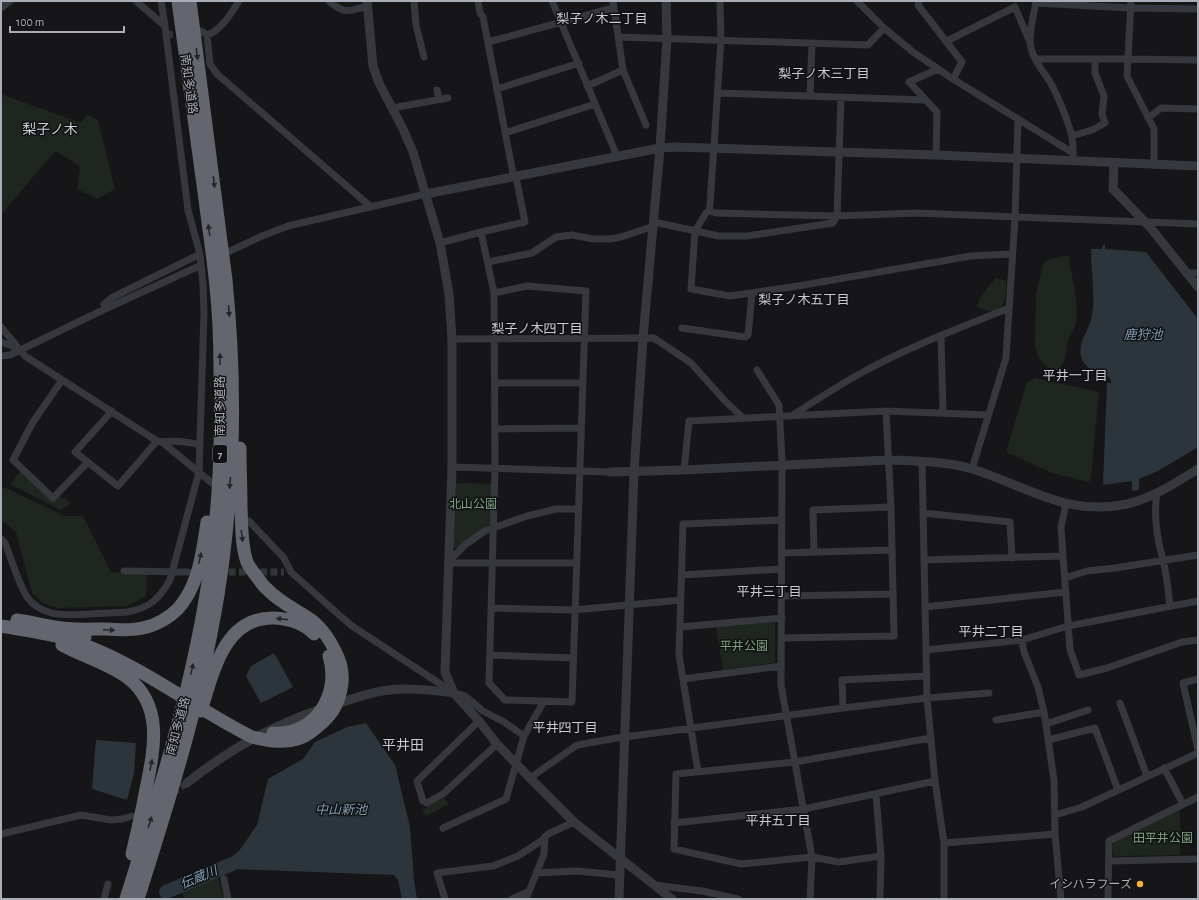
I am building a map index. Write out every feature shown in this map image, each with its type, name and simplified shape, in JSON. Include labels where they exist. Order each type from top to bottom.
[{"type":"highway","name":"南知多道路","points":[[126,899],[161,789],[179,723],[202,620],[216,518],[221,441],[216,288],[178,1]]},
{"type":"highway","name":"南知多道路","points":[[138,899],[173,786],[203,673],[219,588],[224,552],[232,444],[232,371],[226,280],[190,1]]},
{"type":"highway","points":[[232,371],[240,438],[241,530],[248,563],[266,589],[282,602],[314,623],[324,632],[337,654],[341,665],[342,678],[336,689]]},
{"type":"highway","points":[[1,618],[62,628],[137,629],[152,626],[170,616],[184,601],[197,573],[212,495],[216,398],[220,380]]},
{"type":"highway","points":[[62,628],[118,652],[177,689],[252,737],[266,741],[280,742],[294,740],[307,735],[322,724],[331,714],[336,706],[336,689],[328,653],[322,642],[312,631],[302,624],[283,619],[265,619],[245,626],[235,634],[226,645],[216,664],[162,840],[147,869]]},
{"type":"highway","points":[[1,626],[41,633],[88,646],[116,658],[177,689]]},
{"type":"highway","points":[[41,633],[65,647],[110,667],[129,679],[143,695],[151,714],[154,732],[153,753],[121,899]]},
{"type":"street","points":[[1,8],[10,1]]},
{"type":"street","points":[[136,1],[165,26]]},
{"type":"street","points":[[1,540],[5,543],[24,592],[31,602],[38,608],[48,612],[61,615],[137,611],[155,601],[170,580],[199,472],[204,312],[200,254],[188,210],[161,1]]},
{"type":"street","points":[[239,1],[227,18],[212,33],[204,33],[210,64],[217,74],[371,207]]},
{"type":"street","points":[[329,1],[337,8],[346,12],[368,4],[373,66],[379,83],[413,152],[440,243],[450,294],[452,338],[452,467],[445,672],[454,693]]},
{"type":"street","points":[[414,1],[416,24],[424,57]]},
{"type":"street","points":[[440,243],[525,222],[516,176],[505,133],[483,16],[480,13],[478,1]]},
{"type":"street","points":[[552,1],[617,156]]},
{"type":"street","points":[[619,899],[619,857],[634,472],[660,148],[667,38],[666,1]]},
{"type":"street","points":[[720,1],[721,40],[709,211],[706,213],[695,232],[691,289],[730,296],[971,256],[1012,254]]},
{"type":"street","points":[[857,1],[884,28],[913,52],[953,79],[1018,119],[1073,157]]},
{"type":"street","points":[[919,1],[918,5],[947,40],[962,62],[953,79]]},
{"type":"street","points":[[1030,42],[1032,18],[1036,2],[1131,4],[1198,9]]},
{"type":"street","points":[[1131,4],[1127,76],[1154,129],[1154,165]]},
{"type":"street","points":[[488,42],[562,22],[613,5],[623,70],[646,125]]},
{"type":"street","points":[[947,40],[1015,7],[1030,42],[1035,59],[1057,96],[1072,136],[1073,157]]},
{"type":"street","points":[[618,37],[868,45],[884,28]]},
{"type":"street","points":[[810,96],[812,44]]},
{"type":"street","points":[[1035,59],[1198,60]]},
{"type":"street","points":[[1072,136],[1092,130],[1105,123],[1102,114],[1104,96],[1095,73],[1095,59]]},
{"type":"street","points":[[497,89],[579,64]]},
{"type":"street","points":[[936,156],[937,112],[910,82],[938,69]]},
{"type":"street","points":[[587,86],[623,70]]},
{"type":"street","points":[[437,90],[439,99]]},
{"type":"street","points":[[718,93],[925,100]]},
{"type":"street","points":[[488,262],[532,253],[556,237],[572,235],[593,239],[610,239],[621,237],[654,224],[719,236],[747,236],[833,223],[837,216],[841,97]]},
{"type":"street","points":[[392,108],[448,98]]},
{"type":"street","points":[[505,133],[594,104]]},
{"type":"street","points":[[1148,118],[1161,108],[1198,109]]},
{"type":"street","points":[[972,469],[1006,358],[1015,217],[1018,119]]},
{"type":"street","points":[[230,251],[288,226],[426,194],[660,148],[714,148],[1017,159],[1073,157],[1114,163],[1198,166]]},
{"type":"street","points":[[1114,163],[1113,189],[1146,223],[1198,287]]},
{"type":"street","points":[[709,211],[716,213],[837,216],[916,213],[1198,224]]},
{"type":"street","points":[[482,232],[494,293],[495,468],[489,683],[505,700],[572,702],[586,291],[527,286],[494,293]]},
{"type":"street","points":[[105,309],[104,304],[114,297],[200,254]]},
{"type":"street","points":[[1,356],[10,355],[196,267]]},
{"type":"street","points":[[1186,273],[1198,273]]},
{"type":"street","points":[[682,328],[745,337],[748,335],[752,293]]},
{"type":"street","points":[[793,415],[862,372],[940,336],[1009,308]]},
{"type":"street","points":[[1,327],[25,356],[160,441],[212,483]]},
{"type":"street","points":[[940,336],[943,412]]},
{"type":"street","points":[[452,338],[654,338],[691,363],[725,401],[742,417]]},
{"type":"street","points":[[1,342],[20,349]]},
{"type":"street","points":[[757,370],[779,405],[782,465],[782,684],[812,857],[810,899]]},
{"type":"street","points":[[62,380],[34,422],[13,460],[53,498],[88,462]]},
{"type":"street","points":[[495,384],[582,383]]},
{"type":"street","points":[[112,411],[75,452],[118,486],[160,441],[178,440],[200,445]]},
{"type":"street","points":[[684,470],[688,420],[886,411],[943,412],[988,415]]},
{"type":"street","points":[[782,638],[894,636],[891,507],[886,411]]},
{"type":"street","points":[[495,429],[581,428]]},
{"type":"street","points":[[452,467],[579,472],[634,472],[888,460],[922,461],[950,464],[972,469],[1052,500],[1066,504],[1094,507],[1133,502],[1157,493],[1198,469]]},
{"type":"street","points":[[922,461],[927,698],[935,781],[944,843],[944,899]]},
{"type":"street","points":[[1157,493],[1155,517],[1170,606]]},
{"type":"street","points":[[1066,504],[1061,527],[1068,626],[1070,649],[1079,675],[1107,668],[1182,642],[1198,640]]},
{"type":"street","points":[[814,552],[813,510],[891,507]]},
{"type":"street","points":[[448,563],[472,540],[485,531],[527,516],[556,509],[578,509]]},
{"type":"street","points":[[923,513],[1010,522],[1012,558]]},
{"type":"street","points":[[698,772],[679,655],[683,524],[782,520]]},
{"type":"street","points":[[249,521],[284,558],[288,572],[352,626],[454,693],[479,721],[496,744],[574,822],[672,899]]},
{"type":"street","points":[[782,553],[892,550]]},
{"type":"street","points":[[1065,578],[1087,571],[1198,555]]},
{"type":"street","points":[[924,560],[1063,556]]},
{"type":"street","points":[[448,563],[576,563]]},
{"type":"street","points":[[682,575],[782,569]]},
{"type":"street","points":[[124,571],[188,572]]},
{"type":"street","points":[[925,607],[1066,592]]},
{"type":"street","points":[[782,596],[893,594]]},
{"type":"street","points":[[491,608],[574,610],[681,600]]},
{"type":"street","points":[[926,650],[1022,640],[1068,626],[1198,601]]},
{"type":"street","points":[[680,627],[782,618]]},
{"type":"street","points":[[1022,640],[1024,652],[1038,687],[1046,724],[1054,780],[1055,834],[1061,899]]},
{"type":"street","points":[[490,656],[573,658]]},
{"type":"street","points":[[683,679],[782,666]]},
{"type":"street","points":[[843,708],[842,680],[927,676]]},
{"type":"street","points":[[1198,679],[1183,682],[1198,750]]},
{"type":"street","points":[[187,784],[218,760],[279,725],[309,713],[364,695],[382,691],[419,690],[454,693],[465,696],[483,711],[504,722],[524,736]]},
{"type":"street","points":[[530,778],[577,745],[624,737],[787,715],[927,698],[989,693]]},
{"type":"street","points":[[443,828],[506,799],[524,736],[544,701]]},
{"type":"street","points":[[1120,703],[1148,776]]},
{"type":"street","points":[[1046,724],[1088,710]]},
{"type":"street","points":[[996,720],[1044,712]]},
{"type":"street","points":[[479,721],[417,781],[423,801],[427,803],[443,794],[496,744]]},
{"type":"street","points":[[1048,740],[1095,728],[1118,790]]},
{"type":"street","points":[[881,856],[839,862],[812,857],[741,864],[674,849],[676,774],[795,762],[931,738]]},
{"type":"street","points":[[1055,815],[1076,810],[1198,753]]},
{"type":"street","points":[[1164,768],[1183,804]]},
{"type":"street","points":[[674,823],[804,810],[935,781]]},
{"type":"street","points":[[876,794],[881,856],[880,899]]},
{"type":"street","points":[[1108,899],[1109,841],[1198,797]]},
{"type":"street","points":[[1,834],[82,815],[111,820],[132,816]]},
{"type":"street","points":[[445,899],[437,873],[493,866],[518,856],[546,837],[574,822]]},
{"type":"street","points":[[944,843],[1055,834]]},
{"type":"street","points":[[512,899],[527,896],[544,854],[546,837]]},
{"type":"street","points":[[1109,861],[1198,859]]},
{"type":"street","points":[[536,873],[576,871],[619,875]]},
{"type":"street","points":[[224,879],[228,899]]},
{"type":"street","points":[[104,899],[108,884]]},
{"type":"street","points":[[654,885],[702,891],[738,899]]},
{"type":"green space","points":[[1,94],[81,123],[87,114],[98,120],[115,189],[97,199],[77,189],[80,166],[55,151],[1,215]]},
{"type":"green space","points":[[1069,256],[1076,297],[1077,313],[1076,324],[1068,341],[1063,364],[1058,370],[1049,368],[1042,362],[1036,350],[1036,295],[1043,264],[1050,259]]},
{"type":"green space","points":[[996,278],[1006,281],[1006,295],[1003,304],[998,310],[993,311],[977,307],[982,295]]},
{"type":"green space","points":[[1035,378],[1099,392],[1091,477],[1089,482],[1052,473],[1006,452],[1027,382]]},
{"type":"green space","points":[[22,469],[53,498],[62,497],[71,503],[61,510],[10,484]]},
{"type":"green space","name":"北山公園","points":[[456,483],[492,484],[490,524],[459,548],[453,548]]},
{"type":"green space","points":[[1,486],[65,516],[83,516],[111,572],[147,575],[146,596],[127,606],[58,608],[43,603],[32,593],[16,532],[6,523],[1,522]]},
{"type":"green space","name":"平井公園","points":[[772,622],[775,624],[775,661],[772,663],[723,670],[716,627]]},
{"type":"green space","points":[[444,798],[449,804],[426,816],[422,810]]},
{"type":"green space","name":"田平井公園","points":[[1180,810],[1180,855],[1115,856],[1113,854],[1113,846],[1115,842]]},
{"type":"green space","points":[[218,877],[224,899],[184,899],[182,891]]},
{"type":"water","name":"鹿狩池","points":[[1103,245],[1105,245],[1105,249],[1146,252],[1198,319],[1198,447],[1158,471],[1139,479],[1139,490],[1132,491],[1132,481],[1103,485],[1107,383],[1111,383],[1111,380],[1109,377],[1088,367],[1081,356],[1080,351],[1082,342],[1090,324],[1093,304],[1091,249],[1102,249]]},
{"type":"water","points":[[274,653],[293,687],[261,703],[246,676],[251,666]]},
{"type":"water","name":"中山新池","points":[[366,723],[395,765],[410,827],[417,899],[402,899],[398,880],[394,875],[236,869],[229,859],[239,851],[257,825],[268,779],[303,759],[315,742],[347,727]]},
{"type":"water","points":[[96,740],[136,743],[134,773],[127,800],[92,789]]},
{"type":"waterway","name":"伝蔵川","points":[[166,892],[232,864]]},
{"type":"tunnel","points":[[166,35],[184,33]]},
{"type":"tunnel","points":[[218,572],[284,572]]},
{"type":"tunnel","points":[[172,793],[187,783]]},
{"type":"place","name":"イシハラフーズ","points":[[1140,884]]},
{"type":"district","name":"梨子ノ木二丁目","points":[[602,19]]},
{"type":"district","name":"梨子ノ木三丁目","points":[[824,74]]},
{"type":"district","name":"梨子ノ木","points":[[50,130]]},
{"type":"district","name":"梨子ノ木五丁目","points":[[804,300]]},
{"type":"district","name":"梨子ノ木四丁目","points":[[537,329]]},
{"type":"district","name":"平井一丁目","points":[[1075,376]]},
{"type":"district","name":"平井三丁目","points":[[769,592]]},
{"type":"district","name":"平井二丁目","points":[[991,632]]},
{"type":"district","name":"平井四丁目","points":[[565,728]]},
{"type":"district","name":"平井田","points":[[403,746]]},
{"type":"district","name":"平井五丁目","points":[[778,821]]}]
